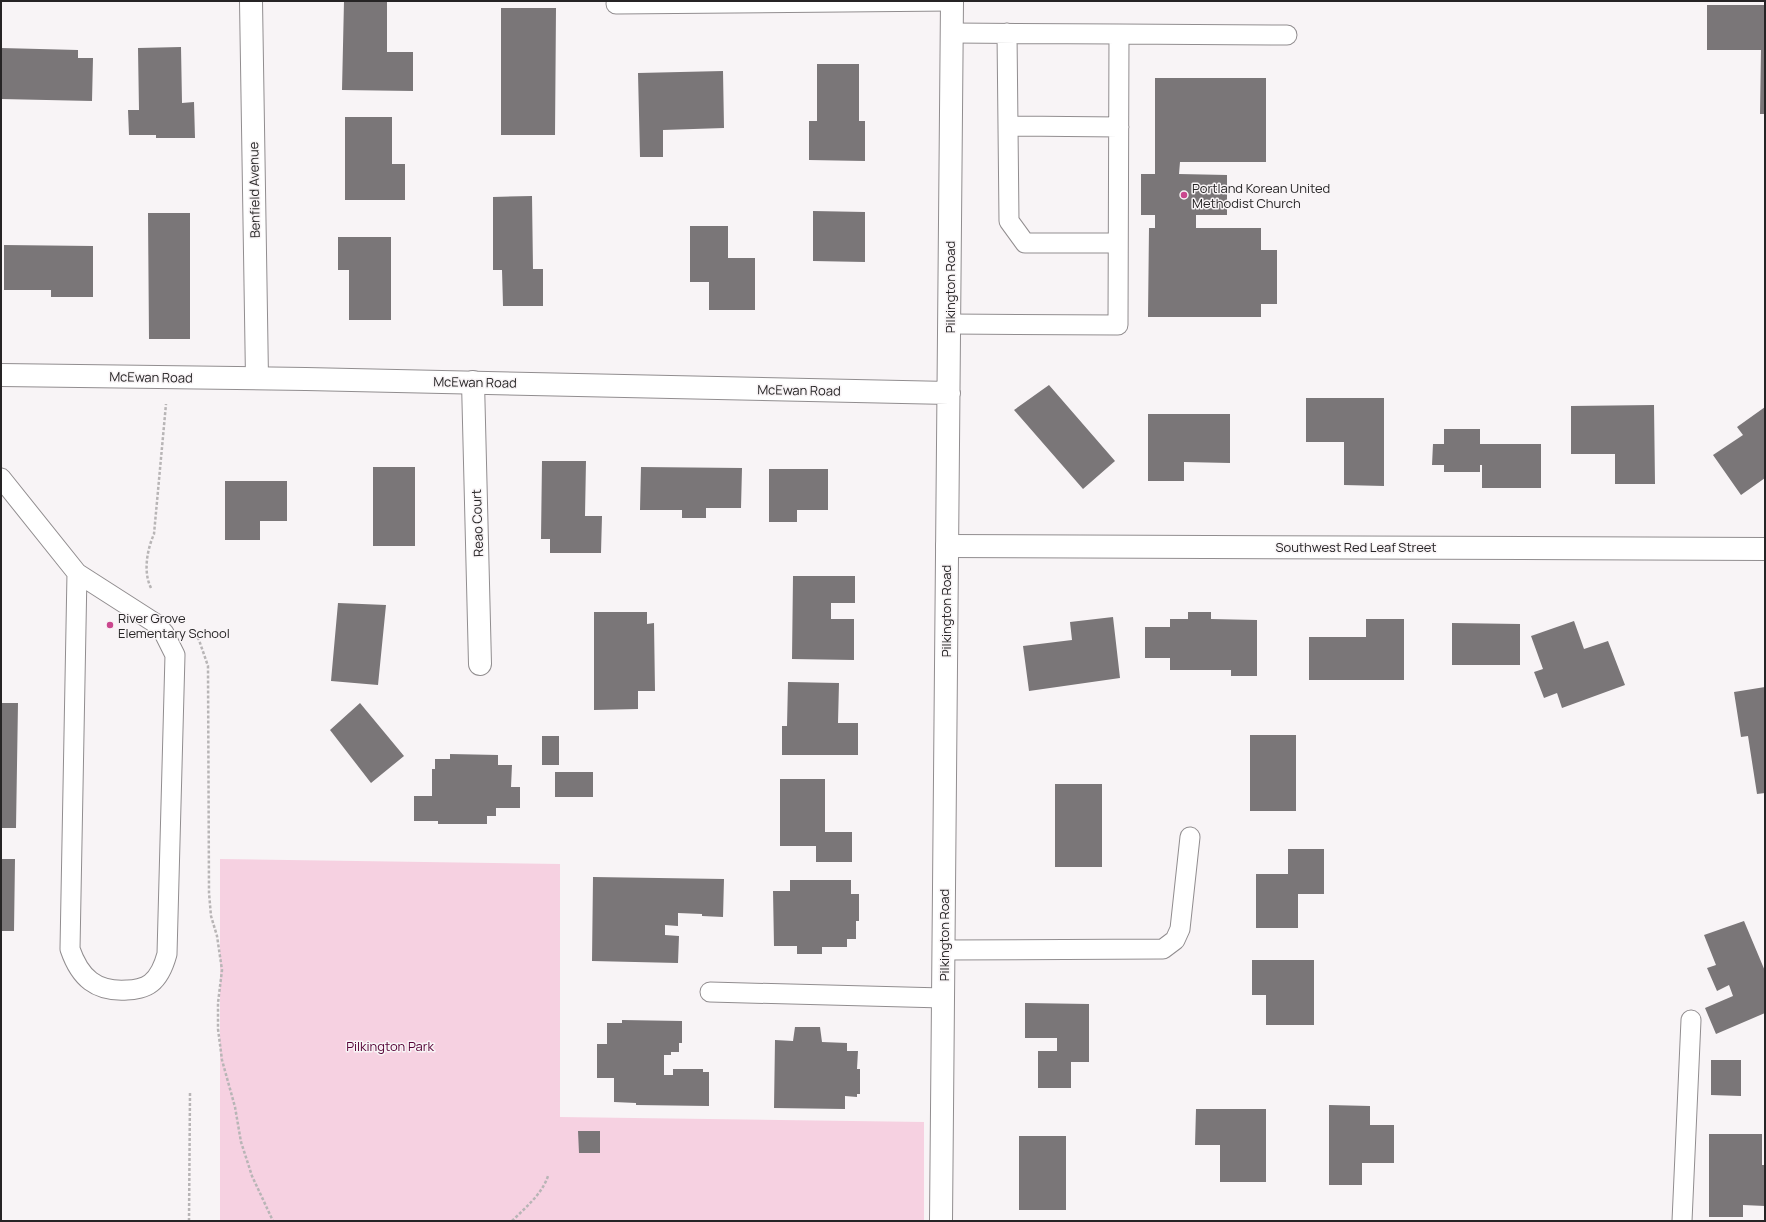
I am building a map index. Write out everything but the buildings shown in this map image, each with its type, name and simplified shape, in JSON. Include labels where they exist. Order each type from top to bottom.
[{"type":"street","name":"Benfield Avenue","points":[[251,1],[257,378]]},
{"type":"street","name":"Pilkington Road","points":[[941,1221],[952,1]]},
{"type":"street","name":"McEwan Road","points":[[1,375],[473,382],[949,393]]},
{"type":"street","name":"Reao Court","points":[[473,382],[480,664]]},
{"type":"street","name":"Southwest Red Leaf Street","points":[[947,546],[1765,549]]},
{"type":"lane","points":[[616,4],[952,1]]},
{"type":"lane","points":[[952,33],[1287,35]]},
{"type":"lane","points":[[1006,33],[1009,222],[1025,243],[1118,243]]},
{"type":"lane","points":[[950,324],[1118,325],[1119,34]]},
{"type":"lane","points":[[1008,126],[1119,127]]},
{"type":"lane","points":[[1,478],[77,573],[155,623],[164,633],[175,655],[167,954],[162,969],[150,984],[134,990],[116,991],[99,988],[86,978],[75,965],[70,949],[77,573]]},
{"type":"lane","points":[[944,950],[1163,949],[1175,940],[1180,929],[1190,837]]},
{"type":"lane","points":[[710,992],[943,998]]},
{"type":"lane","points":[[1682,1221],[1691,1020]]},
{"type":"path","points":[[211,916],[217,936],[222,970],[218,1003],[218,1029],[222,1060],[235,1107],[241,1142],[252,1176],[273,1221]]},
{"type":"path","points":[[189,1221],[190,1093]]},
{"type":"path","points":[[512,1221],[535,1198],[546,1184],[548,1176]]},
{"type":"green space","name":"Pilkington Park","points":[[220,859],[560,864],[560,1117],[924,1122],[924,1221],[220,1221]]},
{"type":"place","name":"Portland Korean United Methodist Church","points":[[1184,195]]},
{"type":"place","name":"River Grove Elementary School","points":[[110,625]]}]
